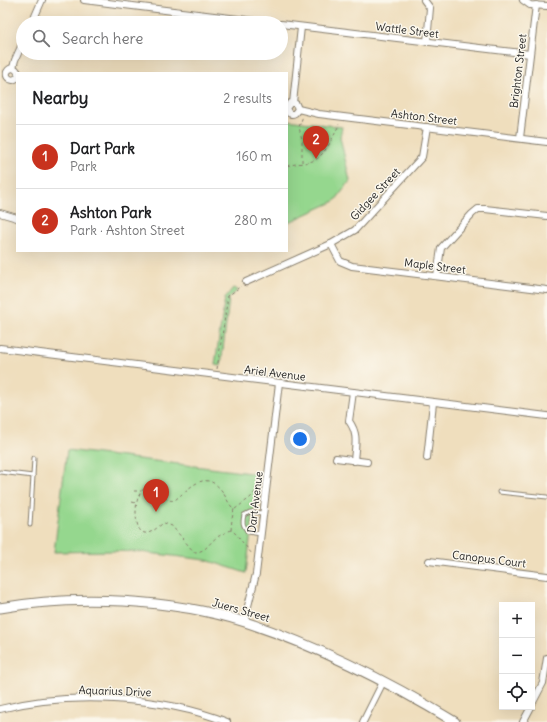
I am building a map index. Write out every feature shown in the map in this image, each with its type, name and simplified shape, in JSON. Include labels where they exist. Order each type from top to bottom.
[{"type":"street","points":[[35,16],[42,0]]},
{"type":"street","points":[[84,0],[213,16]]},
{"type":"street","points":[[424,0],[430,8],[427,42]]},
{"type":"street","points":[[523,0],[530,5],[547,6]]},
{"type":"street","name":"Brighton Street","points":[[520,138],[536,5]]},
{"type":"street","name":"Wattle Street","points":[[288,25],[530,54]]},
{"type":"street","points":[[293,103],[301,27]]},
{"type":"street","points":[[16,58],[13,68],[3,73],[11,80],[16,78]]},
{"type":"street","points":[[13,68],[17,72]]},
{"type":"street","points":[[288,106],[290,103],[293,103]]},
{"type":"street","points":[[293,103],[298,106],[298,109]]},
{"type":"street","name":"Ashton Street","points":[[288,112],[292,114],[297,112],[298,109],[319,114],[547,142]]},
{"type":"street","name":"Gidgee Street","points":[[246,282],[331,244],[355,230],[422,157],[427,127]]},
{"type":"street","points":[[437,276],[441,248],[478,209],[547,216]]},
{"type":"street","points":[[0,213],[16,218]]},
{"type":"street","name":"Maple Street","points":[[331,244],[340,261],[352,266],[547,290]]},
{"type":"street","name":"Ariel Avenue","points":[[0,348],[547,416]]},
{"type":"street","name":"Dart Avenue","points":[[244,622],[256,574],[279,383]]},
{"type":"street","points":[[353,392],[350,421],[355,428],[356,435],[354,461]]},
{"type":"street","points":[[427,458],[433,402]]},
{"type":"street","points":[[336,458],[367,462]]},
{"type":"street","name":"Canopus Court","points":[[429,561],[547,576]]},
{"type":"street","name":"Juers Street","points":[[0,608],[40,603],[115,601],[162,605],[194,610],[244,622],[323,653],[414,698],[455,722]]},
{"type":"street","points":[[535,698],[543,683],[547,658]]},
{"type":"street","points":[[363,722],[383,682]]},
{"type":"street","name":"Aquarius Drive","points":[[0,709],[17,704],[52,700],[113,700],[148,702],[180,708],[227,722]]},
{"type":"street","points":[[523,722],[529,710]]},
{"type":"lane","points":[[30,525],[34,458]]},
{"type":"lane","points":[[0,472],[33,476]]},
{"type":"lane","points":[[499,492],[547,498]]},
{"type":"lane","points":[[261,534],[248,532],[242,522],[244,515],[250,512],[264,513]]},
{"type":"path","points":[[302,163],[302,140],[300,127],[305,110]]},
{"type":"path","points":[[288,166],[317,160],[336,132],[342,117]]},
{"type":"path","points":[[217,376],[228,296],[246,282]]},
{"type":"path","points":[[231,530],[212,541],[204,551],[194,552],[168,523],[164,523],[146,534],[142,532],[136,519],[137,503],[142,491],[148,485],[156,487],[163,497],[172,501],[176,500],[200,481],[209,480],[218,486],[234,510]]},
{"type":"path","points":[[231,530],[234,510],[250,498],[257,490],[266,489]]},
{"type":"path","points":[[134,491],[142,491]]},
{"type":"path","points":[[132,502],[137,503]]},
{"type":"path","points":[[231,530],[257,561]]},
{"type":"green space","points":[[288,120],[342,127],[340,137],[350,181],[335,201],[288,223]]},
{"type":"green space","points":[[233,288],[238,290],[229,298],[221,366],[215,365],[225,298]]},
{"type":"green space","points":[[67,450],[258,474],[246,573],[206,560],[140,552],[54,552]]},
{"type":"place","name":"Ashton Park","points":[[316,159]]},
{"type":"place","name":"Dart Park","points":[[156,512]]}]
